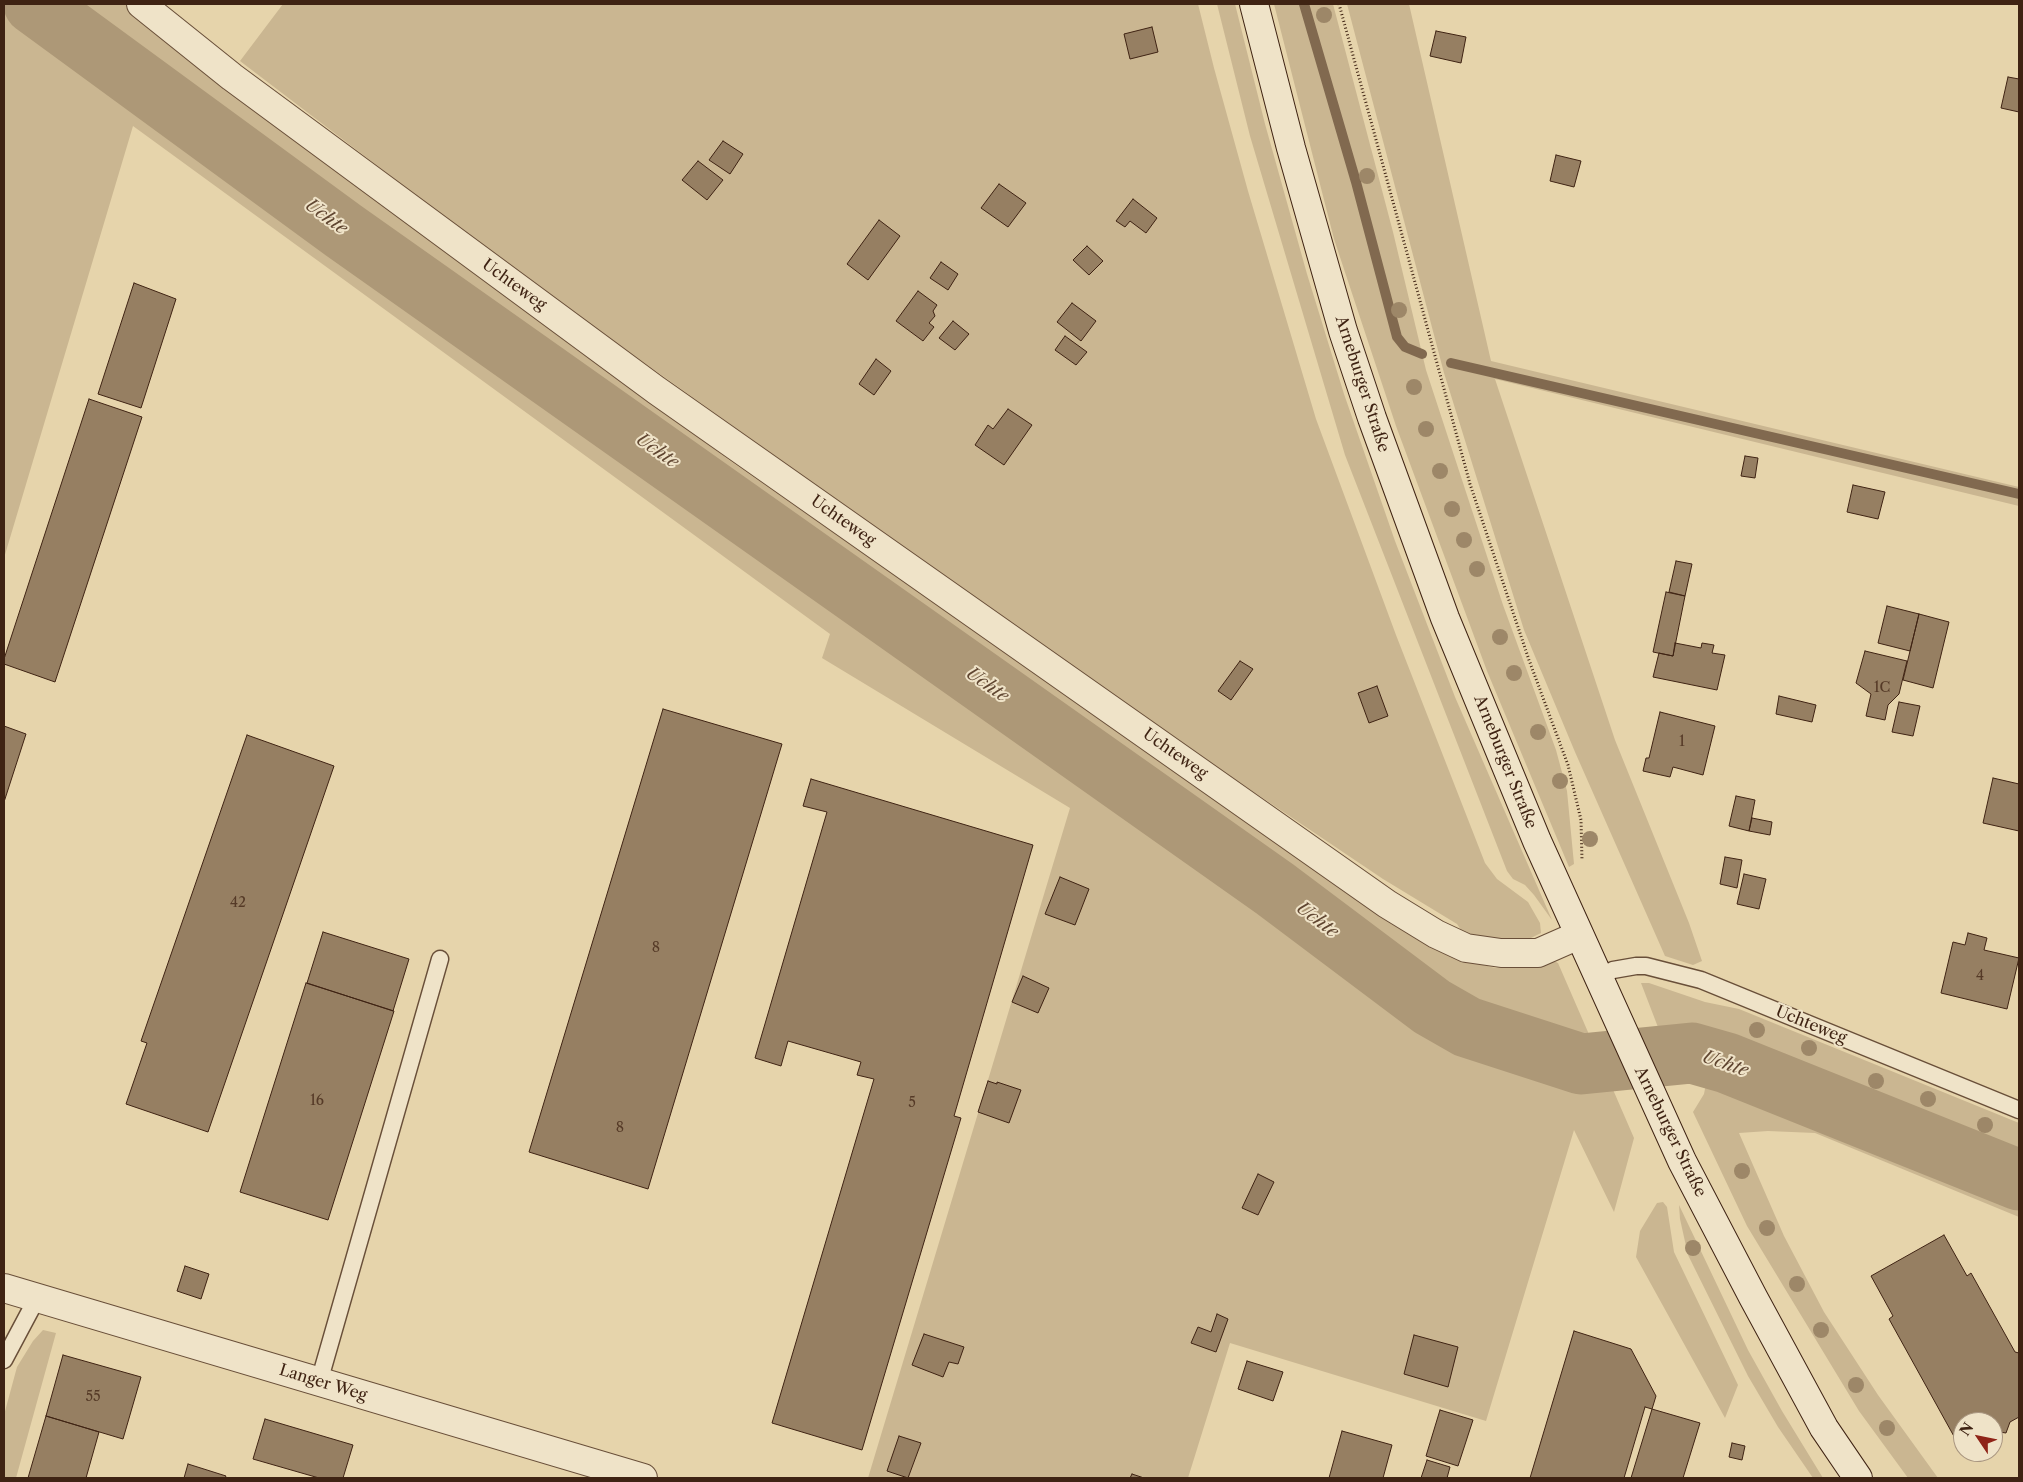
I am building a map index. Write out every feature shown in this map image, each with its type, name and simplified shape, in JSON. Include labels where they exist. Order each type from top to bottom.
[{"type":"street","name":"Uchteweg","points":[[140,4],[240,82],[656,390],[1388,904],[1436,934],[1466,948],[1501,953],[1538,953],[1579,935]]},
{"type":"street","name":"Arneburger Straße","points":[[1254,4],[1291,148],[1343,331],[1372,418],[1445,618],[1537,841],[1682,1161],[1824,1428],[1858,1478]]},
{"type":"street","name":"Langer Weg","points":[[4,1288],[643,1478]]},
{"type":"lane","points":[[319,1382],[440,960]]},
{"type":"lane","name":"Uchteweg","points":[[1598,976],[1613,970],[1646,966],[1701,980],[2019,1110]]},
{"type":"lane","points":[[4,1360],[37,1298]]},
{"type":"path","points":[[1339,4],[1470,484],[1529,660],[1568,765],[1581,820],[1582,867]]},
{"type":"shaded area","points":[[4,4],[127,4],[229,87],[729,460],[1294,853],[1375,913],[1430,946],[1464,960],[1495,968],[1520,967],[1552,960],[1558,963],[1634,1138],[1614,1212],[1574,1130],[1486,1421],[1230,1343],[1188,1478],[868,1478],[1070,808],[822,658],[830,634],[133,126],[4,558]]},
{"type":"shaded area","points":[[283,4],[1198,4],[1248,191],[1316,419],[1396,635],[1485,863],[1497,879],[1528,902],[1540,923],[1541,933],[1523,942],[1465,936],[1457,924],[1383,879],[1126,706],[514,270],[240,61]]},
{"type":"shaded area","points":[[1217,4],[1235,4],[1265,124],[1307,274],[1344,394],[1395,541],[1455,697],[1552,920],[1525,885],[1513,879],[1507,871],[1345,455],[1250,136]]},
{"type":"shaded area","points":[[1274,4],[1333,4],[1393,232],[1426,370],[1503,605],[1556,750],[1567,791],[1574,864],[1569,867],[1487,671],[1396,426],[1334,239]]},
{"type":"shaded area","points":[[1347,4],[1409,4],[1491,361],[2019,487],[2019,506],[1495,379],[1615,740],[1689,923],[1702,961],[1693,965],[1665,956],[1575,752],[1524,630],[1444,373]]},
{"type":"shaded area","points":[[1641,983],[1649,983],[1705,1002],[1739,1009],[2019,1123],[2019,1217],[1815,1133],[1768,1131],[1739,1133],[1784,1236],[1824,1312],[1878,1395],[1938,1478],[1908,1478],[1859,1411],[1747,1226],[1693,1112],[1704,1094],[1707,1078],[1676,1074]]},
{"type":"shaded area","points":[[1663,1202],[1667,1207],[1674,1252],[1738,1385],[1725,1418],[1636,1257],[1640,1231],[1657,1203]]},
{"type":"shaded area","points":[[1679,1205],[1748,1350],[1782,1411],[1823,1478],[1813,1478],[1778,1427],[1748,1376],[1688,1255]]},
{"type":"shaded area","points":[[43,1330],[56,1333],[16,1478],[4,1478],[4,1415],[17,1367],[33,1341]]},
{"type":"building","points":[[1152,27],[1158,52],[1130,59],[1124,34]]},
{"type":"building","points":[[1436,31],[1466,37],[1461,63],[1430,56]]},
{"type":"building","points":[[2008,77],[2019,79],[2019,112],[2001,108]]},
{"type":"building","points":[[723,141],[743,154],[730,174],[709,160]]},
{"type":"building","points":[[1556,155],[1581,161],[1574,187],[1550,181]]},
{"type":"building","points":[[698,161],[723,180],[707,200],[682,180]]},
{"type":"building","points":[[999,184],[1026,203],[1008,227],[981,208]]},
{"type":"building","points":[[1133,199],[1157,218],[1146,233],[1130,221],[1125,227],[1116,221]]},
{"type":"building","points":[[879,220],[900,236],[868,280],[847,264]]},
{"type":"building","points":[[1087,246],[1103,261],[1089,275],[1073,260]]},
{"type":"building","points":[[941,262],[958,274],[948,290],[930,278]]},
{"type":"building","points":[[134,283],[176,299],[141,408],[98,394]]},
{"type":"building","points":[[918,291],[937,305],[933,311],[935,316],[929,323],[934,327],[923,341],[896,321]]},
{"type":"building","points":[[1072,303],[1096,321],[1081,341],[1057,322]]},
{"type":"building","points":[[953,321],[969,334],[955,350],[939,338]]},
{"type":"building","points":[[1065,336],[1087,352],[1076,365],[1055,350]]},
{"type":"building","points":[[876,359],[891,371],[874,395],[859,384]]},
{"type":"building","points":[[89,399],[142,417],[55,682],[4,664],[4,659]]},
{"type":"building","points":[[1008,409],[1032,425],[1004,465],[975,445],[988,425],[993,429]]},
{"type":"building","points":[[1745,456],[1758,458],[1755,478],[1741,476]]},
{"type":"building","points":[[1853,485],[1885,492],[1878,519],[1847,512]]},
{"type":"building","points":[[1676,561],[1692,564],[1685,596],[1669,592]]},
{"type":"building","points":[[1666,592],[1685,596],[1673,656],[1653,652]]},
{"type":"building","points":[[1887,606],[1919,614],[1910,651],[1878,643]]},
{"type":"building","points":[[1919,614],[1949,622],[1933,688],[1903,680]]},
{"type":"building","points":[[1675,643],[1701,648],[1702,643],[1714,645],[1712,653],[1725,655],[1717,690],[1653,677],[1659,653],[1673,656]]},
{"type":"building","points":[[1865,651],[1907,661],[1899,694],[1888,705],[1885,720],[1866,716],[1871,694],[1856,683]]},
{"type":"building","points":[[1240,661],[1253,669],[1231,700],[1218,691]]},
{"type":"building","points":[[1377,686],[1388,716],[1369,723],[1358,693]]},
{"type":"building","points":[[1779,696],[1816,705],[1812,722],[1776,714]]},
{"type":"building","points":[[1899,702],[1920,706],[1913,736],[1892,732]]},
{"type":"building","points":[[663,709],[782,744],[648,1189],[529,1152]]},
{"type":"building","points":[[1660,712],[1715,726],[1703,775],[1673,767],[1670,777],[1643,771],[1646,758],[1649,758]]},
{"type":"building","points":[[4,726],[26,734],[4,802]]},
{"type":"building","points":[[247,735],[334,766],[208,1132],[126,1104],[147,1043],[141,1041]]},
{"type":"building","points":[[1993,778],[2019,784],[2019,831],[1983,823]]},
{"type":"building","points":[[811,779],[1033,845],[954,1116],[961,1118],[862,1450],[772,1423],[874,1079],[857,1075],[861,1062],[788,1041],[781,1066],[755,1058],[827,812],[803,806]]},
{"type":"building","points":[[1736,796],[1755,800],[1749,831],[1729,826]]},
{"type":"building","points":[[1752,818],[1772,822],[1770,835],[1749,831]]},
{"type":"building","points":[[1725,857],[1742,860],[1737,888],[1720,884]]},
{"type":"building","points":[[1744,874],[1766,879],[1759,909],[1737,904]]},
{"type":"building","points":[[1060,877],[1089,889],[1075,925],[1045,914]]},
{"type":"building","points":[[323,932],[409,959],[393,1011],[307,983]]},
{"type":"building","points":[[1968,933],[1987,938],[1984,950],[2019,958],[2007,1009],[1941,993],[1953,942],[1965,945]]},
{"type":"building","points":[[1023,976],[1049,988],[1038,1013],[1012,1002]]},
{"type":"building","points":[[306,983],[394,1011],[328,1220],[240,1192]]},
{"type":"building","points":[[988,1081],[1021,1090],[1009,1123],[978,1112]]},
{"type":"building","points":[[1258,1174],[1274,1182],[1258,1215],[1242,1208]]},
{"type":"building","points":[[1944,1235],[1967,1276],[1971,1273],[2015,1352],[2019,1353],[2019,1417],[2010,1422],[2006,1433],[2003,1433],[2003,1412],[1953,1412],[1953,1435],[1889,1319],[1893,1316],[1871,1276]]},
{"type":"building","points":[[185,1266],[209,1274],[201,1299],[177,1291]]},
{"type":"building","points":[[1217,1314],[1228,1319],[1216,1352],[1191,1343],[1198,1327],[1211,1332]]},
{"type":"building","points":[[1574,1331],[1631,1349],[1656,1396],[1631,1478],[1530,1478]]},
{"type":"building","points":[[924,1334],[964,1347],[958,1364],[949,1362],[943,1377],[912,1365]]},
{"type":"building","points":[[1414,1335],[1458,1347],[1448,1387],[1404,1374]]},
{"type":"building","points":[[63,1355],[141,1377],[123,1439],[46,1416]]},
{"type":"building","points":[[1247,1361],[1283,1372],[1273,1401],[1238,1389]]},
{"type":"building","points":[[1645,1407],[1700,1423],[1683,1478],[1624,1478]]},
{"type":"building","points":[[1440,1410],[1473,1420],[1458,1466],[1426,1456]]},
{"type":"building","points":[[46,1416],[99,1432],[86,1478],[28,1478]]},
{"type":"building","points":[[265,1419],[353,1445],[343,1478],[319,1478],[253,1459]]},
{"type":"building","points":[[1342,1431],[1392,1445],[1383,1478],[1329,1478]]},
{"type":"building","points":[[899,1436],[921,1443],[908,1478],[887,1471]]},
{"type":"building","points":[[1732,1443],[1745,1446],[1742,1460],[1729,1457]]},
{"type":"building","points":[[1427,1460],[1450,1467],[1447,1478],[1421,1478]]},
{"type":"building","points":[[188,1464],[226,1476],[225,1478],[184,1478]]},
{"type":"building","points":[[1132,1474],[1144,1478],[1130,1478]]},
{"type":"waterway","name":"Uchte","points":[[34,4],[344,231],[1275,889],[1432,1007],[1467,1027],[1581,1064],[1692,1053],[1727,1063],[2019,1180]]},
{"type":"waterway","points":[[1304,4],[1356,182],[1397,337],[1405,347],[1422,354]]},
{"type":"waterway","points":[[1451,363],[2019,494]]}]
